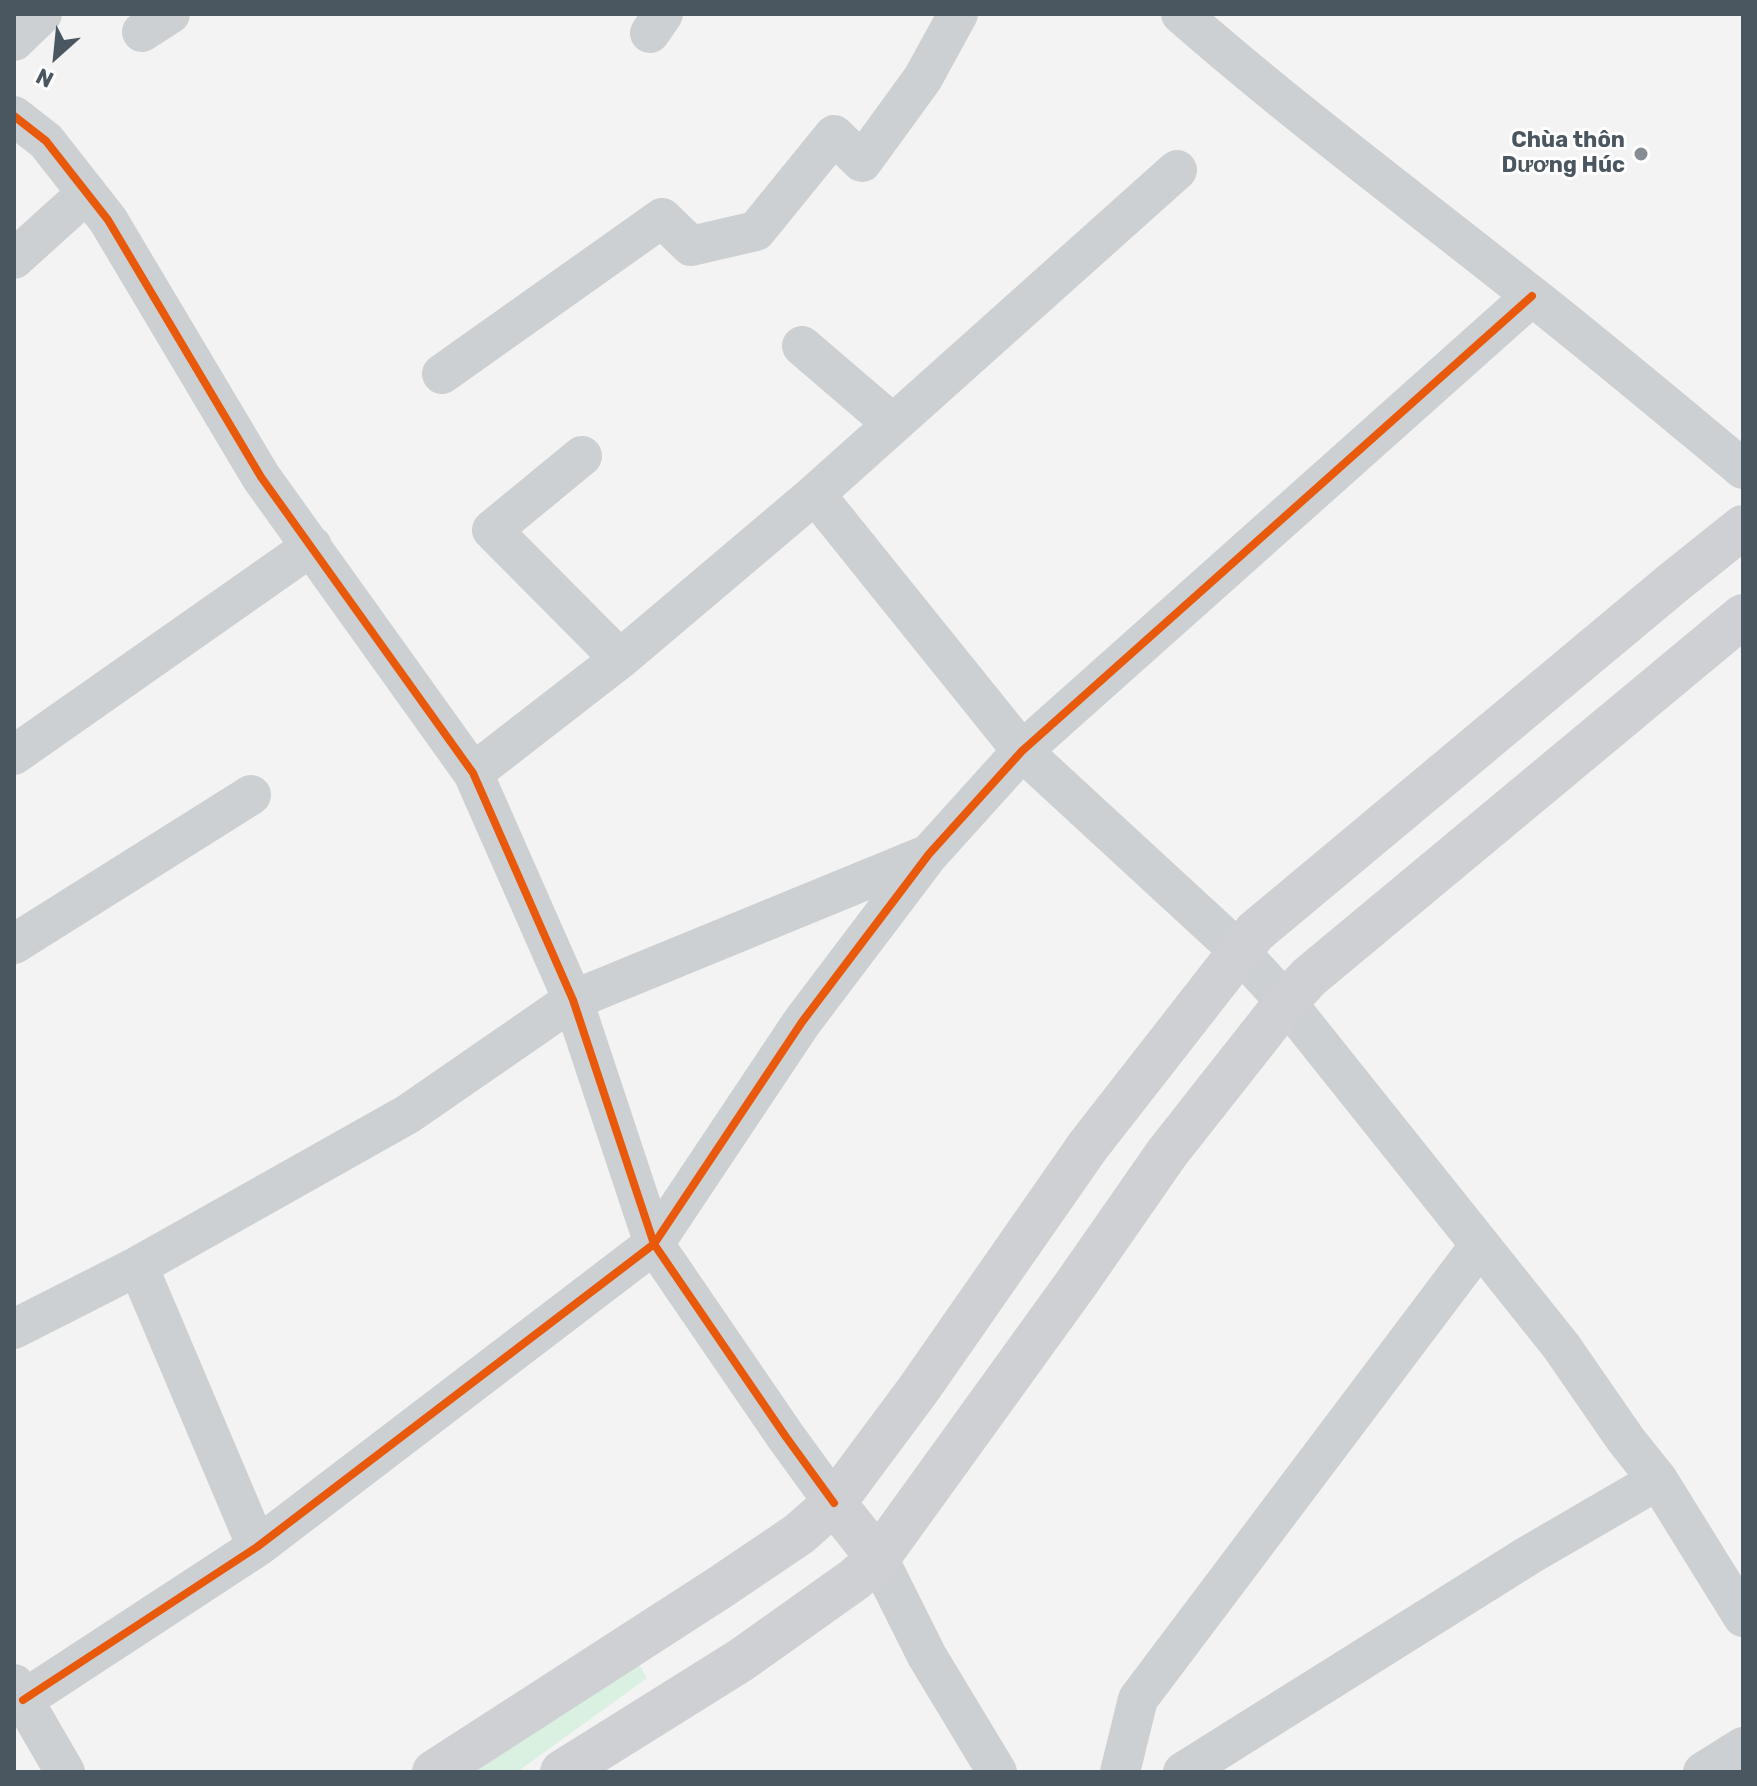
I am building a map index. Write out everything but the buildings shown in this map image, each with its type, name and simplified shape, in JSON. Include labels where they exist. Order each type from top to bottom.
[{"type":"main road","points":[[434,1772],[731,1581],[799,1534],[834,1503],[918,1390],[1088,1146],[1255,932],[1743,527]]},
{"type":"main road","points":[[562,1772],[741,1660],[855,1579],[878,1558],[1167,1153],[1286,1002],[1309,977],[1743,616]]},
{"type":"main road","points":[[834,1503],[878,1558]]},
{"type":"street","points":[[14,41],[42,14]]},
{"type":"street","points":[[442,374],[662,218],[691,246],[756,231],[834,135],[862,162],[923,78],[958,14]]},
{"type":"street","points":[[1181,14],[1236,62],[1532,296],[1743,469]]},
{"type":"street","points":[[14,116],[46,141],[108,220],[261,477],[473,773],[573,1000],[654,1244],[834,1503]]},
{"type":"street","points":[[473,773],[620,659],[815,494],[1177,170]]},
{"type":"street","points":[[14,259],[87,193]]},
{"type":"street","points":[[65,1772],[19,1692],[257,1547],[654,1244],[802,1022],[929,854],[1022,751],[1532,296]]},
{"type":"street","points":[[802,346],[893,424]]},
{"type":"street","points":[[582,456],[492,530],[620,659]]},
{"type":"street","points":[[815,494],[1022,751],[1239,951],[1286,1002],[1561,1346],[1626,1440],[1658,1480],[1743,1617]]},
{"type":"street","points":[[14,755],[312,546]]},
{"type":"street","points":[[14,944],[251,795]]},
{"type":"street","points":[[14,1329],[138,1266],[408,1114],[573,1000],[929,854]]},
{"type":"street","points":[[1120,1772],[1138,1699],[1480,1245]]},
{"type":"street","points":[[138,1266],[257,1547]]},
{"type":"street","points":[[1183,1772],[1529,1555],[1658,1480]]},
{"type":"street","points":[[878,1558],[927,1656],[997,1772]]},
{"type":"street","points":[[1703,1772],[1743,1747]]},
{"type":"green space","points":[[637,1661],[647,1678],[517,1772],[475,1772]]},
{"type":"cycle path","points":[[14,116],[46,141],[108,220],[261,477],[473,773],[573,1000],[654,1244],[834,1503]]},
{"type":"cycle path","points":[[23,1700],[257,1547],[654,1244],[802,1022],[929,854],[1022,751],[1532,296]]},
{"type":"place","name":"Chùa thôn Dương Húc","points":[[1641,154]]}]
